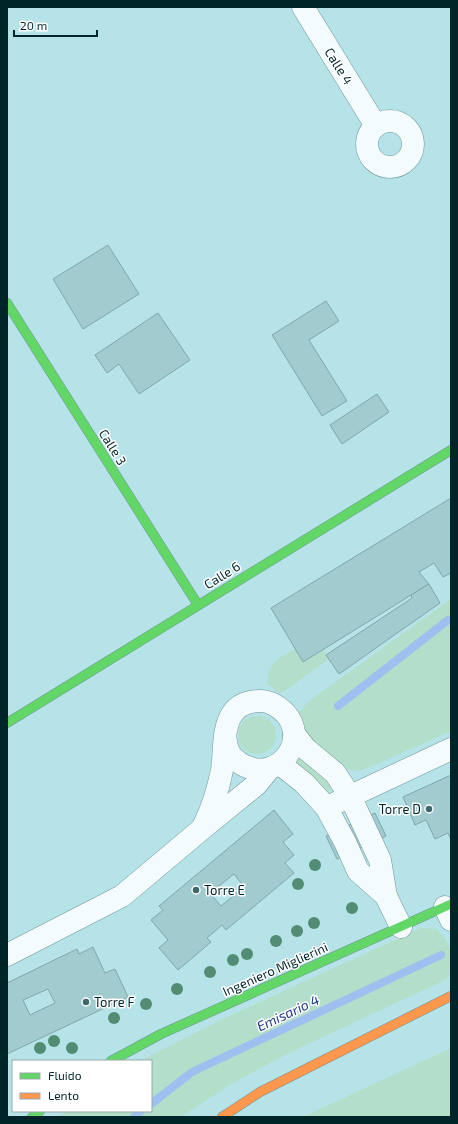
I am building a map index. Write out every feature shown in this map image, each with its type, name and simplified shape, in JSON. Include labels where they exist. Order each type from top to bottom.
[{"type":"street","name":"Calle 4","points":[[303,7],[376,126]]},
{"type":"street","name":"Calle 3","points":[[7,303],[198,605]]},
{"type":"street","name":"Calle 6","points":[[7,723],[451,450]]},
{"type":"street","points":[[203,828],[215,801],[222,769],[227,723],[233,713],[240,706],[259,700],[268,702],[280,708],[289,717],[294,734],[306,749],[335,774],[350,796],[380,860],[386,896],[401,927]]},
{"type":"street","points":[[7,955],[122,896],[258,784],[290,750],[294,734]]},
{"type":"street","points":[[225,735],[228,751],[238,763],[253,770],[274,766],[304,783],[326,807],[345,842],[358,871],[386,896]]},
{"type":"street","points":[[326,807],[451,749]]},
{"type":"street","name":"Ingeniero Miglierini","points":[[113,1060],[161,1034],[401,927],[449,910]]},
{"type":"street","points":[[222,1117],[260,1092],[451,996]]},
{"type":"green space","points":[[451,599],[451,731],[361,771],[346,769],[298,728],[299,713],[308,702]]},
{"type":"green space","points":[[295,649],[303,662],[324,650],[329,659],[285,691],[279,693],[268,684],[269,672],[275,662]]},
{"type":"green space","points":[[253,716],[261,716],[271,721],[275,728],[275,742],[271,749],[261,754],[253,754],[243,749],[241,746],[238,739],[238,731],[243,721],[246,719]]},
{"type":"green space","points":[[296,757],[312,762],[331,785],[330,790],[326,793],[322,792],[292,759]]},
{"type":"green space","points":[[421,928],[436,929],[446,940],[450,949],[451,973],[443,981],[287,1054],[233,1083],[181,1117],[58,1117],[66,1112],[152,1112],[152,1060],[142,1060],[221,1020]]},
{"type":"green space","points":[[451,1048],[451,1117],[303,1117]]},
{"type":"building","points":[[108,245],[139,294],[83,329],[53,279]]},
{"type":"building","points":[[326,301],[339,321],[309,340],[347,401],[322,416],[272,335]]},
{"type":"building","points":[[158,313],[190,360],[139,394],[119,364],[107,373],[95,355]]},
{"type":"building","points":[[377,394],[389,412],[342,444],[330,425]]},
{"type":"building","points":[[451,498],[451,573],[443,577],[434,563],[419,572],[429,584],[303,662],[271,608]]},
{"type":"building","points":[[429,584],[440,603],[339,674],[326,655],[412,598],[411,595]]},
{"type":"building","name":"Torre D","points":[[451,775],[451,840],[448,833],[435,839],[426,820],[415,825],[403,797]]},
{"type":"building","name":"Torre E","points":[[274,810],[293,834],[283,842],[294,855],[285,863],[294,873],[226,930],[222,925],[207,938],[211,942],[178,970],[159,948],[168,940],[151,920],[163,910],[159,906]],"holes":[[[234,874],[244,887],[221,906],[210,893]]]},
{"type":"building","points":[[375,813],[386,836],[337,859],[326,836]]},
{"type":"building","name":"Torre F","points":[[93,947],[105,973],[115,969],[128,997],[7,1054],[7,983],[77,949],[79,954]],"holes":[[[48,989],[55,1003],[30,1015],[23,1000]]]},
{"type":"waterway","points":[[338,706],[448,620]]},
{"type":"waterway","name":"Emisario 4","points":[[152,1103],[192,1072],[441,955]]},
{"type":"waterway","name":"Emisario 4","points":[[134,1117],[140,1112]]},
{"type":"traffic: fast","points":[[7,303],[198,605]]},
{"type":"traffic: fast","points":[[7,723],[451,450]]},
{"type":"traffic: fast","points":[[113,1060],[161,1034],[451,904]]},
{"type":"traffic: fast","points":[[32,1117],[39,1112]]},
{"type":"traffic: slow","points":[[222,1117],[260,1092],[451,996]]},
{"type":"place","name":"Torre D","points":[[429,809]]},
{"type":"place","name":"Torre E","points":[[196,890]]},
{"type":"place","name":"Torre F","points":[[86,1002]]}]
